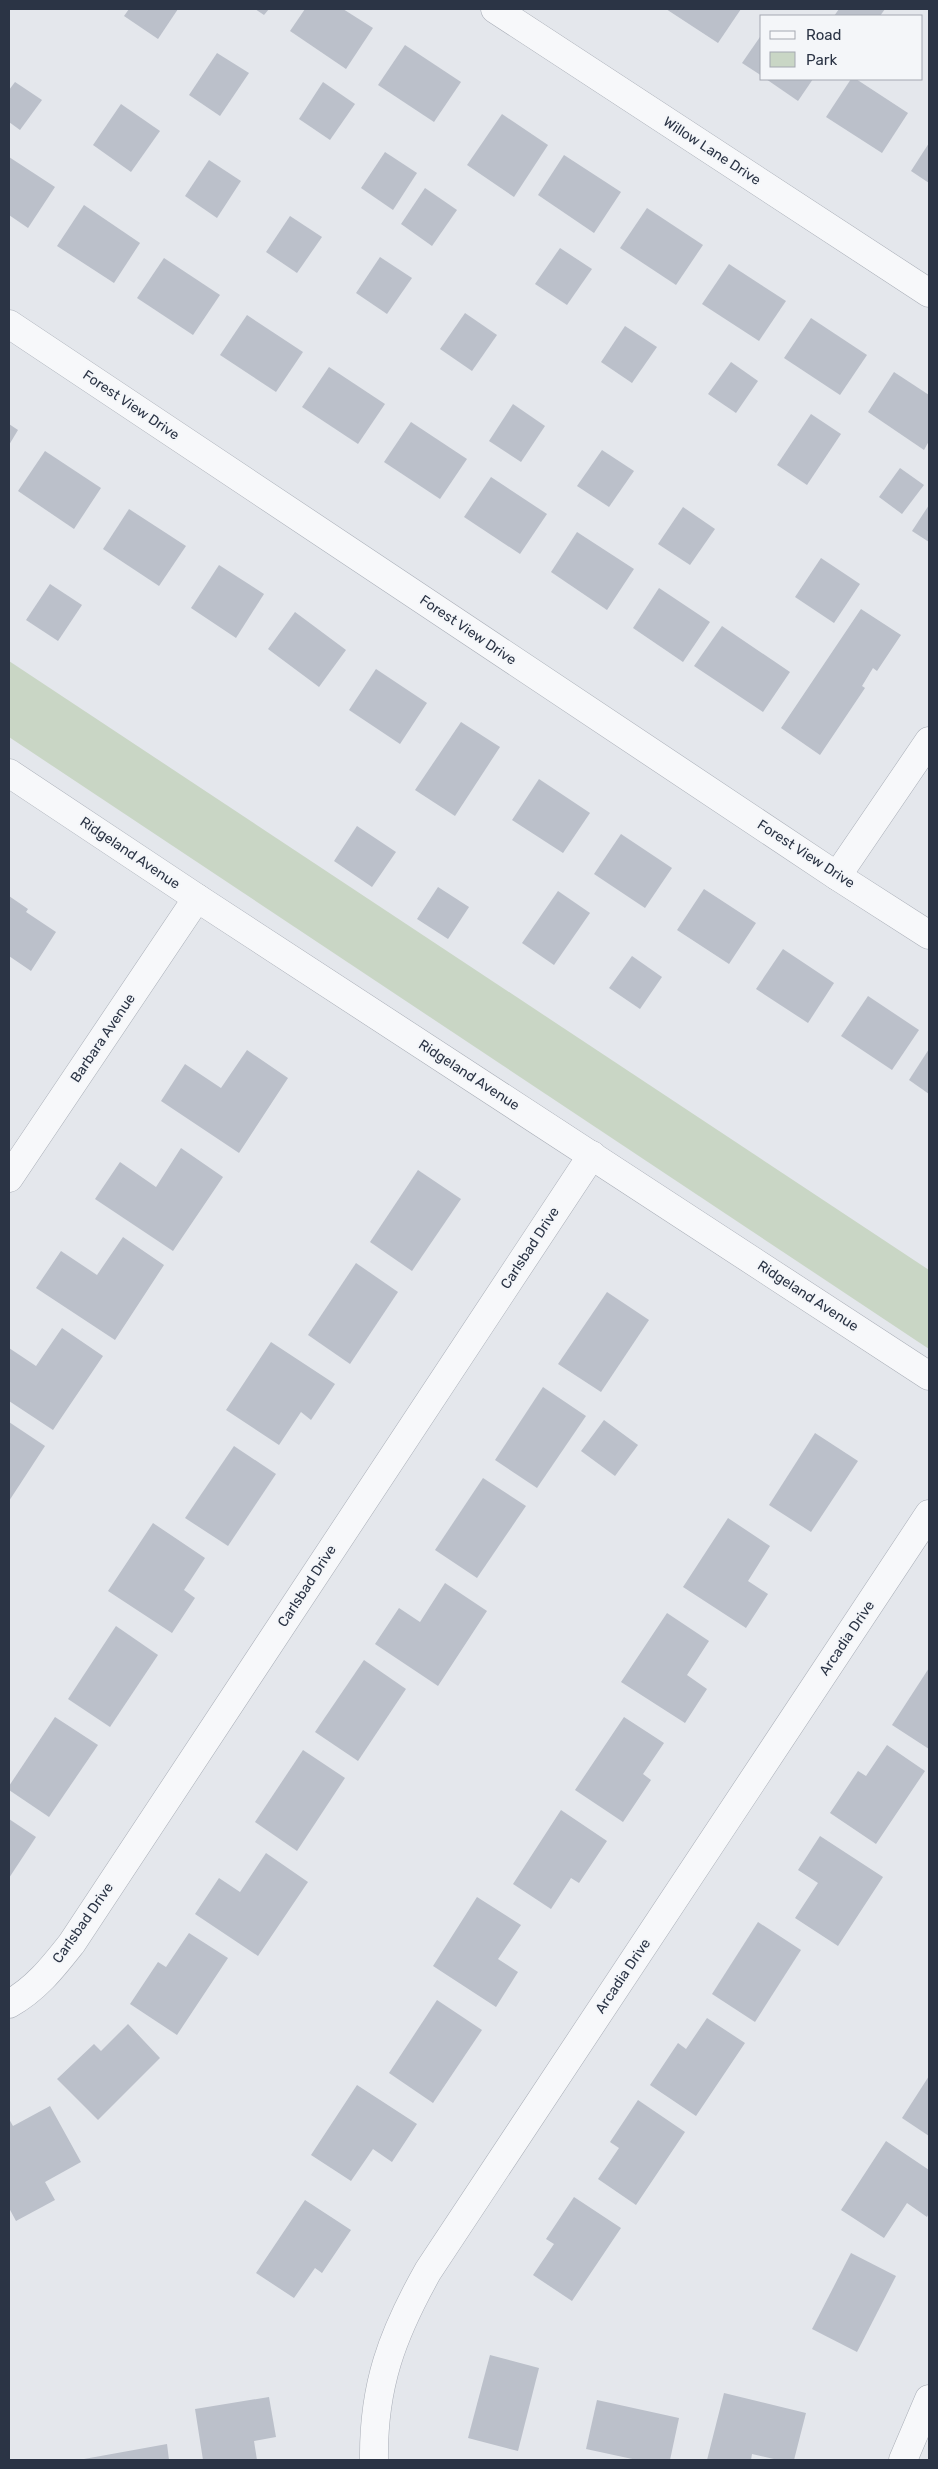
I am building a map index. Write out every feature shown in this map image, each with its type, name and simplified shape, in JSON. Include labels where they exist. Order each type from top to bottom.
[{"type":"street","name":"Willow Lane Drive","points":[[495,9],[929,293]]},
{"type":"street","name":"Forest View Drive","points":[[9,324],[837,876],[929,934]]},
{"type":"street","points":[[837,876],[929,741]]},
{"type":"street","name":"Ridgeland Avenue","points":[[9,773],[929,1376]]},
{"type":"street","name":"Barbara Avenue","points":[[9,1178],[197,898]]},
{"type":"street","name":"Carlsbad Drive","points":[[9,2004],[26,1994],[48,1974],[72,1943],[592,1155]]},
{"type":"street","name":"Arcadia Drive","points":[[374,2460],[374,2432],[379,2392],[389,2351],[405,2311],[428,2271],[929,1514]]},
{"type":"street","points":[[903,2460],[929,2399]]},
{"type":"green space","points":[[9,661],[929,1270],[929,1349],[9,737]]},
{"type":"building","points":[[129,9],[178,9],[158,39],[124,16]]},
{"type":"building","points":[[255,9],[269,9],[264,15]]},
{"type":"building","points":[[305,9],[343,9],[373,28],[346,69],[290,31]]},
{"type":"building","points":[[666,9],[741,9],[718,43]]},
{"type":"building","points":[[839,9],[885,9],[881,15],[835,15]]},
{"type":"building","points":[[760,37],[760,75],[742,63]]},
{"type":"building","points":[[405,45],[461,82],[434,122],[378,85]]},
{"type":"building","points":[[217,53],[249,73],[220,116],[189,95]]},
{"type":"building","points":[[767,80],[812,80],[798,101]]},
{"type":"building","points":[[850,80],[858,80],[908,113],[882,153],[826,117]]},
{"type":"building","points":[[15,82],[42,100],[20,130],[9,122],[9,90]]},
{"type":"building","points":[[323,82],[355,104],[330,140],[299,119]]},
{"type":"building","points":[[121,104],[160,131],[131,172],[93,145]]},
{"type":"building","points":[[502,114],[548,145],[514,197],[467,165]]},
{"type":"building","points":[[929,143],[929,183],[911,171]]},
{"type":"building","points":[[385,152],[417,173],[393,210],[361,188]]},
{"type":"building","points":[[564,155],[621,192],[594,233],[538,195]]},
{"type":"building","points":[[9,157],[55,187],[28,228],[9,215]]},
{"type":"building","points":[[209,160],[241,181],[217,218],[185,196]]},
{"type":"building","points":[[425,188],[457,210],[432,246],[401,224]]},
{"type":"building","points":[[84,205],[140,243],[114,283],[57,246]]},
{"type":"building","points":[[647,208],[703,245],[676,285],[620,248]]},
{"type":"building","points":[[290,216],[322,237],[297,273],[266,252]]},
{"type":"building","points":[[560,248],[592,269],[567,305],[535,284]]},
{"type":"building","points":[[380,257],[412,278],[387,314],[356,293]]},
{"type":"building","points":[[164,258],[220,295],[193,335],[137,298]]},
{"type":"building","points":[[729,264],[786,301],[759,341],[702,304]]},
{"type":"building","points":[[465,313],[497,335],[472,371],[440,349]]},
{"type":"building","points":[[247,315],[303,352],[276,392],[220,355]]},
{"type":"building","points":[[811,318],[867,355],[840,395],[784,358]]},
{"type":"building","points":[[625,326],[657,347],[632,383],[601,362]]},
{"type":"building","points":[[731,362],[758,381],[736,413],[708,394]]},
{"type":"building","points":[[329,367],[385,404],[358,444],[302,407]]},
{"type":"building","points":[[894,372],[929,395],[929,441],[924,450],[868,412]]},
{"type":"building","points":[[513,404],[545,426],[521,462],[489,441]]},
{"type":"building","points":[[811,414],[841,434],[807,485],[777,465]]},
{"type":"building","points":[[411,422],[467,459],[440,499],[384,462]]},
{"type":"building","points":[[9,424],[18,430],[9,445]]},
{"type":"building","points":[[602,450],[634,471],[609,507],[577,486]]},
{"type":"building","points":[[45,451],[101,488],[74,529],[18,491]]},
{"type":"building","points":[[900,468],[924,485],[902,514],[879,497]]},
{"type":"building","points":[[491,477],[547,514],[520,554],[464,517]]},
{"type":"building","points":[[929,505],[929,542],[912,531]]},
{"type":"building","points":[[683,507],[715,529],[690,565],[658,544]]},
{"type":"building","points":[[129,509],[186,546],[159,586],[103,549]]},
{"type":"building","points":[[577,532],[634,569],[607,610],[551,572]]},
{"type":"building","points":[[821,558],[860,584],[834,623],[795,597]]},
{"type":"building","points":[[219,565],[264,594],[236,638],[191,608]]},
{"type":"building","points":[[50,584],[82,605],[58,641],[26,620]]},
{"type":"building","points":[[659,588],[710,622],[683,662],[633,628]]},
{"type":"building","points":[[861,609],[901,635],[877,671],[873,668],[862,686],[865,688],[820,755],[781,728]]},
{"type":"building","points":[[295,612],[346,650],[319,687],[268,649]]},
{"type":"building","points":[[722,626],[790,672],[763,712],[694,666]]},
{"type":"building","points":[[376,669],[427,703],[400,744],[349,710]]},
{"type":"building","points":[[461,722],[500,747],[455,816],[415,790]]},
{"type":"building","points":[[539,779],[590,813],[563,853],[512,820]]},
{"type":"building","points":[[357,826],[396,852],[372,887],[334,861]]},
{"type":"building","points":[[621,834],[672,868],[645,908],[594,874]]},
{"type":"building","points":[[438,887],[469,907],[448,939],[417,919]]},
{"type":"building","points":[[704,889],[756,923],[729,964],[677,930]]},
{"type":"building","points":[[558,891],[590,913],[554,965],[522,943]]},
{"type":"building","points":[[9,896],[28,909],[26,912],[56,932],[31,971],[9,956]]},
{"type":"building","points":[[783,949],[834,983],[808,1023],[756,989]]},
{"type":"building","points":[[632,956],[662,977],[640,1009],[609,988]]},
{"type":"building","points":[[868,996],[919,1030],[892,1070],[841,1036]]},
{"type":"building","points":[[929,1049],[929,1094],[909,1080]]},
{"type":"building","points":[[247,1050],[288,1078],[239,1153],[161,1101],[185,1064],[221,1088]]},
{"type":"building","points":[[181,1148],[223,1177],[173,1251],[95,1199],[120,1162],[156,1187]]},
{"type":"building","points":[[418,1170],[461,1199],[412,1271],[370,1242]]},
{"type":"building","points":[[123,1237],[164,1265],[115,1340],[36,1288],[61,1251],[97,1275]]},
{"type":"building","points":[[356,1263],[398,1292],[350,1364],[308,1335]]},
{"type":"building","points":[[607,1292],[649,1320],[601,1392],[558,1364]]},
{"type":"building","points":[[62,1328],[103,1356],[53,1430],[9,1401],[9,1348],[36,1366]]},
{"type":"building","points":[[271,1342],[335,1384],[311,1420],[301,1412],[279,1445],[226,1410]]},
{"type":"building","points":[[543,1387],[586,1416],[537,1488],[495,1460]]},
{"type":"building","points":[[604,1420],[638,1445],[615,1476],[581,1451]]},
{"type":"building","points":[[9,1422],[45,1446],[9,1501]]},
{"type":"building","points":[[815,1433],[858,1461],[811,1532],[769,1505]]},
{"type":"building","points":[[234,1446],[276,1474],[228,1546],[185,1518]]},
{"type":"building","points":[[483,1478],[526,1506],[477,1578],[435,1550]]},
{"type":"building","points":[[728,1518],[770,1546],[748,1581],[768,1594],[746,1628],[683,1587]]},
{"type":"building","points":[[153,1523],[205,1558],[184,1590],[195,1598],[172,1633],[108,1591]]},
{"type":"building","points":[[445,1583],[487,1611],[438,1686],[375,1644],[399,1608],[420,1622]]},
{"type":"building","points":[[667,1613],[709,1641],[687,1675],[707,1689],[685,1723],[621,1682]]},
{"type":"building","points":[[116,1626],[158,1655],[110,1727],[68,1699]]},
{"type":"building","points":[[364,1660],[406,1689],[358,1761],[315,1732]]},
{"type":"building","points":[[929,1668],[929,1749],[892,1725]]},
{"type":"building","points":[[55,1717],[98,1745],[49,1817],[9,1790],[9,1786]]},
{"type":"building","points":[[624,1717],[664,1743],[643,1774],[651,1780],[623,1822],[575,1790]]},
{"type":"building","points":[[887,1745],[925,1771],[876,1844],[830,1813],[858,1771],[866,1776]]},
{"type":"building","points":[[303,1750],[345,1778],[297,1851],[255,1822]]},
{"type":"building","points":[[561,1810],[607,1841],[579,1883],[571,1878],[551,1909],[513,1884]]},
{"type":"building","points":[[9,1819],[36,1837],[9,1878]]},
{"type":"building","points":[[820,1836],[883,1877],[838,1946],[795,1918],[818,1883],[798,1870]]},
{"type":"building","points":[[266,1853],[308,1882],[258,1956],[195,1914],[219,1878],[240,1892]]},
{"type":"building","points":[[477,1897],[521,1925],[498,1959],[518,1972],[496,2007],[433,1966]]},
{"type":"building","points":[[758,1922],[801,1950],[755,2022],[712,1994]]},
{"type":"building","points":[[189,1933],[228,1958],[177,2035],[130,2004],[158,1962],[166,1967]]},
{"type":"building","points":[[437,2000],[482,2030],[433,2103],[389,2073]]},
{"type":"building","points":[[707,2018],[745,2043],[696,2116],[650,2085],[678,2043],[686,2049]]},
{"type":"building","points":[[128,2024],[160,2058],[98,2120],[57,2079],[94,2044],[101,2051]]},
{"type":"building","points":[[929,2076],[929,2136],[902,2118]]},
{"type":"building","points":[[357,2085],[417,2124],[392,2162],[373,2149],[351,2181],[311,2155]]},
{"type":"building","points":[[638,2100],[685,2132],[636,2205],[598,2179],[619,2148],[610,2142]]},
{"type":"building","points":[[50,2106],[81,2162],[45,2182],[55,2200],[16,2221],[9,2208],[9,2119],[13,2126]]},
{"type":"building","points":[[886,2141],[929,2170],[929,2213],[927,2217],[907,2203],[884,2238],[841,2210]]},
{"type":"building","points":[[574,2197],[621,2228],[572,2301],[533,2275],[554,2244],[546,2239]]},
{"type":"building","points":[[305,2200],[351,2230],[322,2273],[315,2268],[294,2298],[256,2273]]},
{"type":"building","points":[[851,2253],[896,2276],[857,2352],[812,2329]]},
{"type":"building","points":[[490,2355],[539,2368],[518,2451],[468,2438]]},
{"type":"building","points":[[724,2393],[806,2413],[794,2460],[778,2460],[752,2454],[751,2460],[707,2460]]},
{"type":"building","points":[[269,2397],[276,2437],[254,2441],[257,2460],[203,2460],[195,2409]]},
{"type":"building","points":[[597,2400],[679,2418],[670,2460],[637,2460],[586,2449]]},
{"type":"building","points":[[167,2444],[169,2460],[84,2460],[84,2459]]}]
